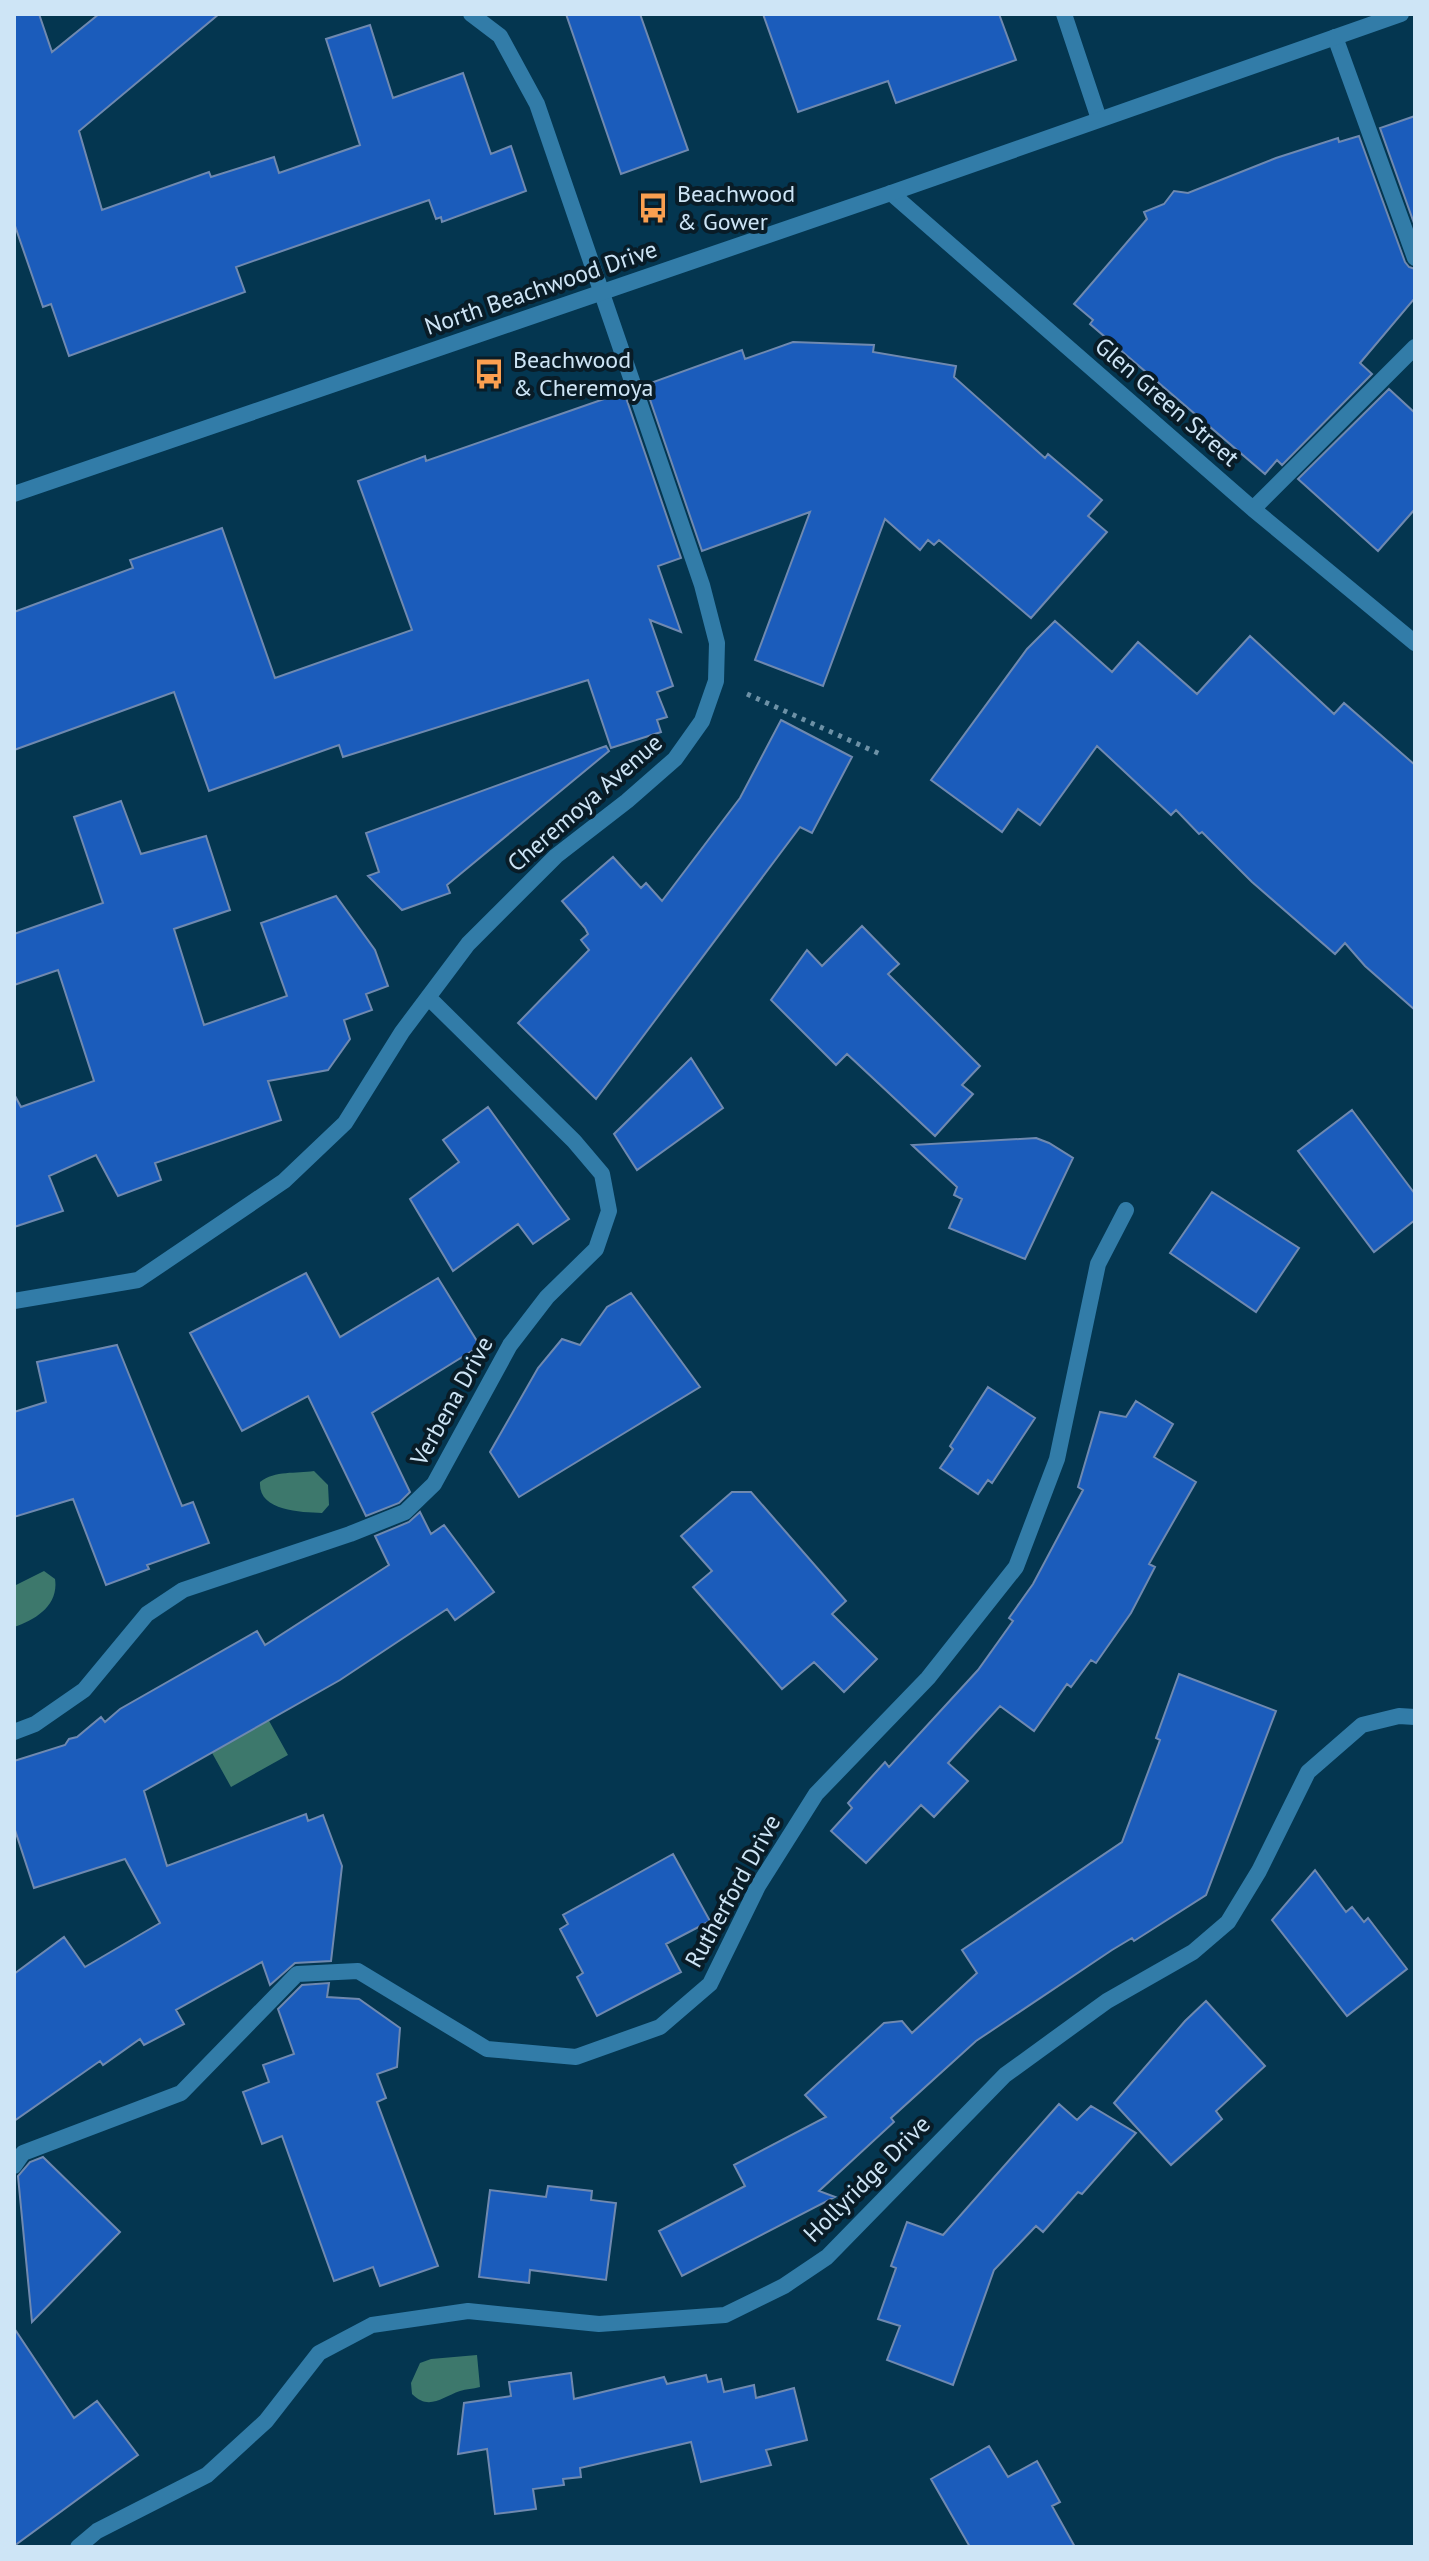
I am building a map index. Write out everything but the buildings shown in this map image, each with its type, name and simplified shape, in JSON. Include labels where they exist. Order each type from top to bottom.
[{"type":"street","name":"Cheremoya Avenue","points":[[14,1301],[138,1280],[284,1181],[345,1123],[402,1032],[468,944],[556,856],[675,759],[702,721],[716,681],[717,643],[702,585],[537,104],[500,36],[471,14]]},
{"type":"street","points":[[1064,14],[1099,119]]},
{"type":"street","name":"North Beachwood Drive","points":[[14,494],[1401,14]]},
{"type":"street","points":[[1335,37],[1415,258]]},
{"type":"street","name":"Glen Green Street","points":[[891,193],[1253,509],[1415,643]]},
{"type":"street","points":[[1253,509],[1415,347]]},
{"type":"street","name":"Verbena Drive","points":[[14,1732],[35,1724],[84,1690],[147,1614],[183,1590],[350,1534],[405,1512],[434,1484],[510,1345],[547,1297],[596,1249],[609,1211],[602,1174],[574,1141],[428,997]]},
{"type":"street","name":"Rutherford Drive","points":[[14,2166],[23,2153],[181,2093],[297,1974],[358,1971],[487,2049],[576,2057],[660,2027],[710,1984],[758,1886],[816,1794],[928,1678],[1016,1567],[1057,1459],[1098,1264],[1126,1210]]},
{"type":"street","name":"Hollyridge Drive","points":[[78,2547],[97,2531],[207,2475],[266,2421],[319,2353],[372,2325],[468,2311],[599,2324],[725,2315],[784,2286],[827,2257],[1005,2075],[1107,2001],[1193,1952],[1228,1922],[1259,1871],[1308,1772],[1362,1725],[1399,1716],[1415,1717]]},
{"type":"path","points":[[716,681],[880,754]]},
{"type":"shaded area","points":[[314,1471],[328,1485],[329,1505],[322,1513],[282,1508],[266,1499],[261,1492],[260,1482],[266,1478]]},
{"type":"shaded area","points":[[44,1571],[55,1579],[50,1604],[38,1616],[14,1627],[14,1586]]},
{"type":"shaded area","points":[[268,1719],[288,1755],[231,1787],[211,1751]]},
{"type":"shaded area","points":[[477,2355],[480,2387],[430,2402],[424,2402],[412,2394],[411,2383],[420,2363],[431,2359]]},
{"type":"place","name":"Beachwood & Gower","points":[[653,208]]},
{"type":"place","name":"Beachwood & Cheremoya","points":[[489,374]]}]
